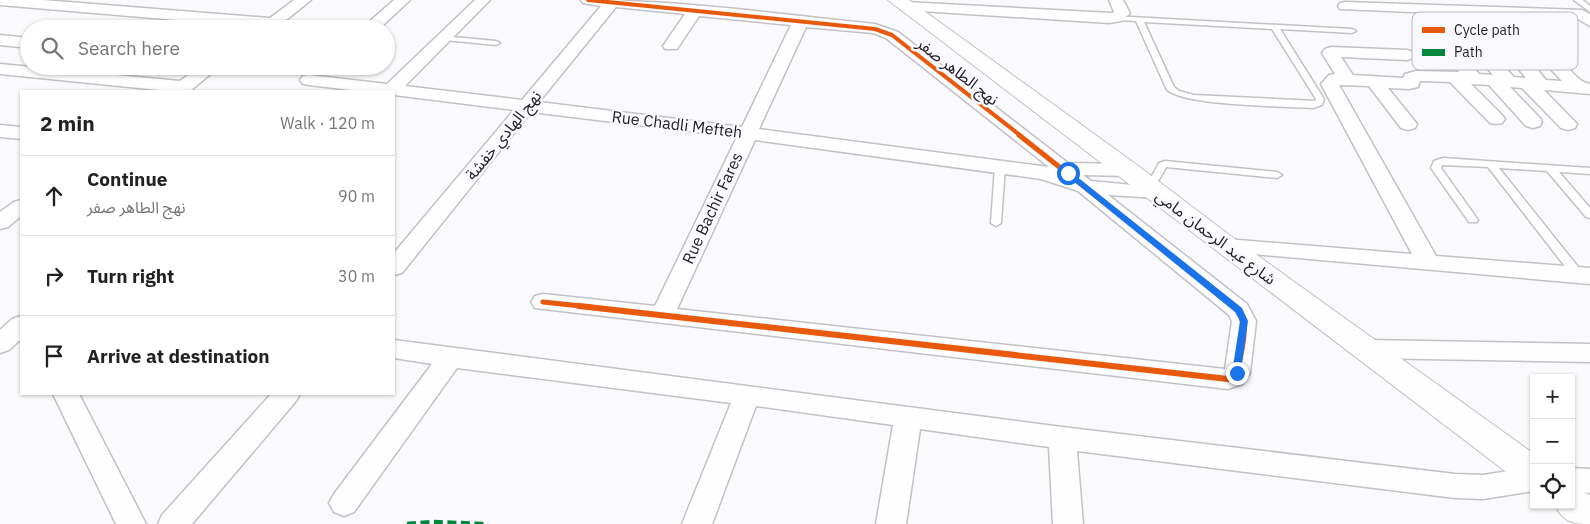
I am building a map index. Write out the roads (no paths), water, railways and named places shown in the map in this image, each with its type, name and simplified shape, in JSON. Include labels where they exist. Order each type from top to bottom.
[{"type":"street","points":[[276,20],[304,0]]},
{"type":"street","points":[[380,20],[403,0]]},
{"type":"street","points":[[392,90],[483,0]]},
{"type":"street","name":"نهج الطاهر صفر","points":[[588,0],[650,3],[695,10],[800,20],[875,29],[892,35],[1054,171]]},
{"type":"street","points":[[901,3],[935,3],[1116,18],[1122,13],[1116,0]]},
{"type":"street","points":[[1562,0],[1587,15]]},
{"type":"street","points":[[0,1],[204,20]]},
{"type":"street","name":"نهج الهادي خفشة","points":[[397,259],[527,106],[612,2]]},
{"type":"street","name":"شارع عبد الرحمان مامي","points":[[901,3],[1530,471]]},
{"type":"street","points":[[1345,6],[1382,4],[1531,12]]},
{"type":"street","points":[[671,46],[695,10]]},
{"type":"street","name":"Rue Bachir Fares","points":[[664,314],[800,20]]},
{"type":"street","points":[[0,40],[20,42]]},
{"type":"street","points":[[1348,80],[1331,52],[1407,55]]},
{"type":"street","points":[[0,69],[20,71]]},
{"type":"street","points":[[1461,70],[1496,119]]},
{"type":"street","points":[[1494,70],[1533,122]]},
{"type":"street","points":[[1525,70],[1533,84],[1568,124]]},
{"type":"street","points":[[1561,70],[1585,89]]},
{"type":"street","points":[[54,75],[181,89],[200,75]]},
{"type":"street","points":[[303,85],[315,75]]},
{"type":"street","points":[[1428,262],[1330,84],[1335,79],[1409,84],[1412,83],[1411,78],[1416,76],[1464,77],[1585,89]]},
{"type":"street","points":[[1374,81],[1408,124]]},
{"type":"street","name":"Rue Chadli Mefteh","points":[[303,85],[376,90]]},
{"type":"street","name":"Rue Chadli Mefteh","points":[[395,91],[747,133],[1000,167],[1054,171]]},
{"type":"street","points":[[0,131],[20,133]]},
{"type":"street","points":[[1054,171],[1144,182]]},
{"type":"street","points":[[543,302],[1228,378],[1237,373],[1244,321],[1243,316],[1234,305],[1086,187],[1054,171]]},
{"type":"street","points":[[1086,187],[1144,182]]},
{"type":"street","points":[[0,222],[16,206]]},
{"type":"street","points":[[1226,246],[1584,275]]},
{"type":"street","points":[[0,344],[20,326]]},
{"type":"street","points":[[395,349],[1062,438],[1455,486],[1483,487],[1530,480]]},
{"type":"street","points":[[1365,349],[1590,353]]},
{"type":"street","points":[[344,503],[451,358]]},
{"type":"street","points":[[66,395],[131,524]]},
{"type":"street","points":[[173,524],[287,395]]},
{"type":"street","points":[[697,524],[747,395]]},
{"type":"street","points":[[891,524],[908,416]]},
{"type":"street","points":[[1062,438],[1068,524]]},
{"type":"street","points":[[1575,480],[1590,481]]},
{"type":"street","points":[[1575,505],[1590,516]]},
{"type":"lane","points":[[1578,0],[1587,15]]},
{"type":"lane","points":[[1116,18],[1352,31]]},
{"type":"lane","points":[[1139,19],[1170,88],[1176,94],[1194,98],[1313,105],[1319,103],[1320,99],[1275,27]]},
{"type":"lane","points":[[444,38],[496,43]]},
{"type":"lane","points":[[1473,220],[1436,168],[1437,163],[1443,161],[1590,171]]},
{"type":"lane","points":[[1144,182],[1156,178],[1162,165],[1165,164],[1276,175]]},
{"type":"lane","points":[[1491,164],[1584,275]]},
{"type":"lane","points":[[996,223],[1000,167]]},
{"type":"lane","points":[[1550,168],[1590,215]]}]
